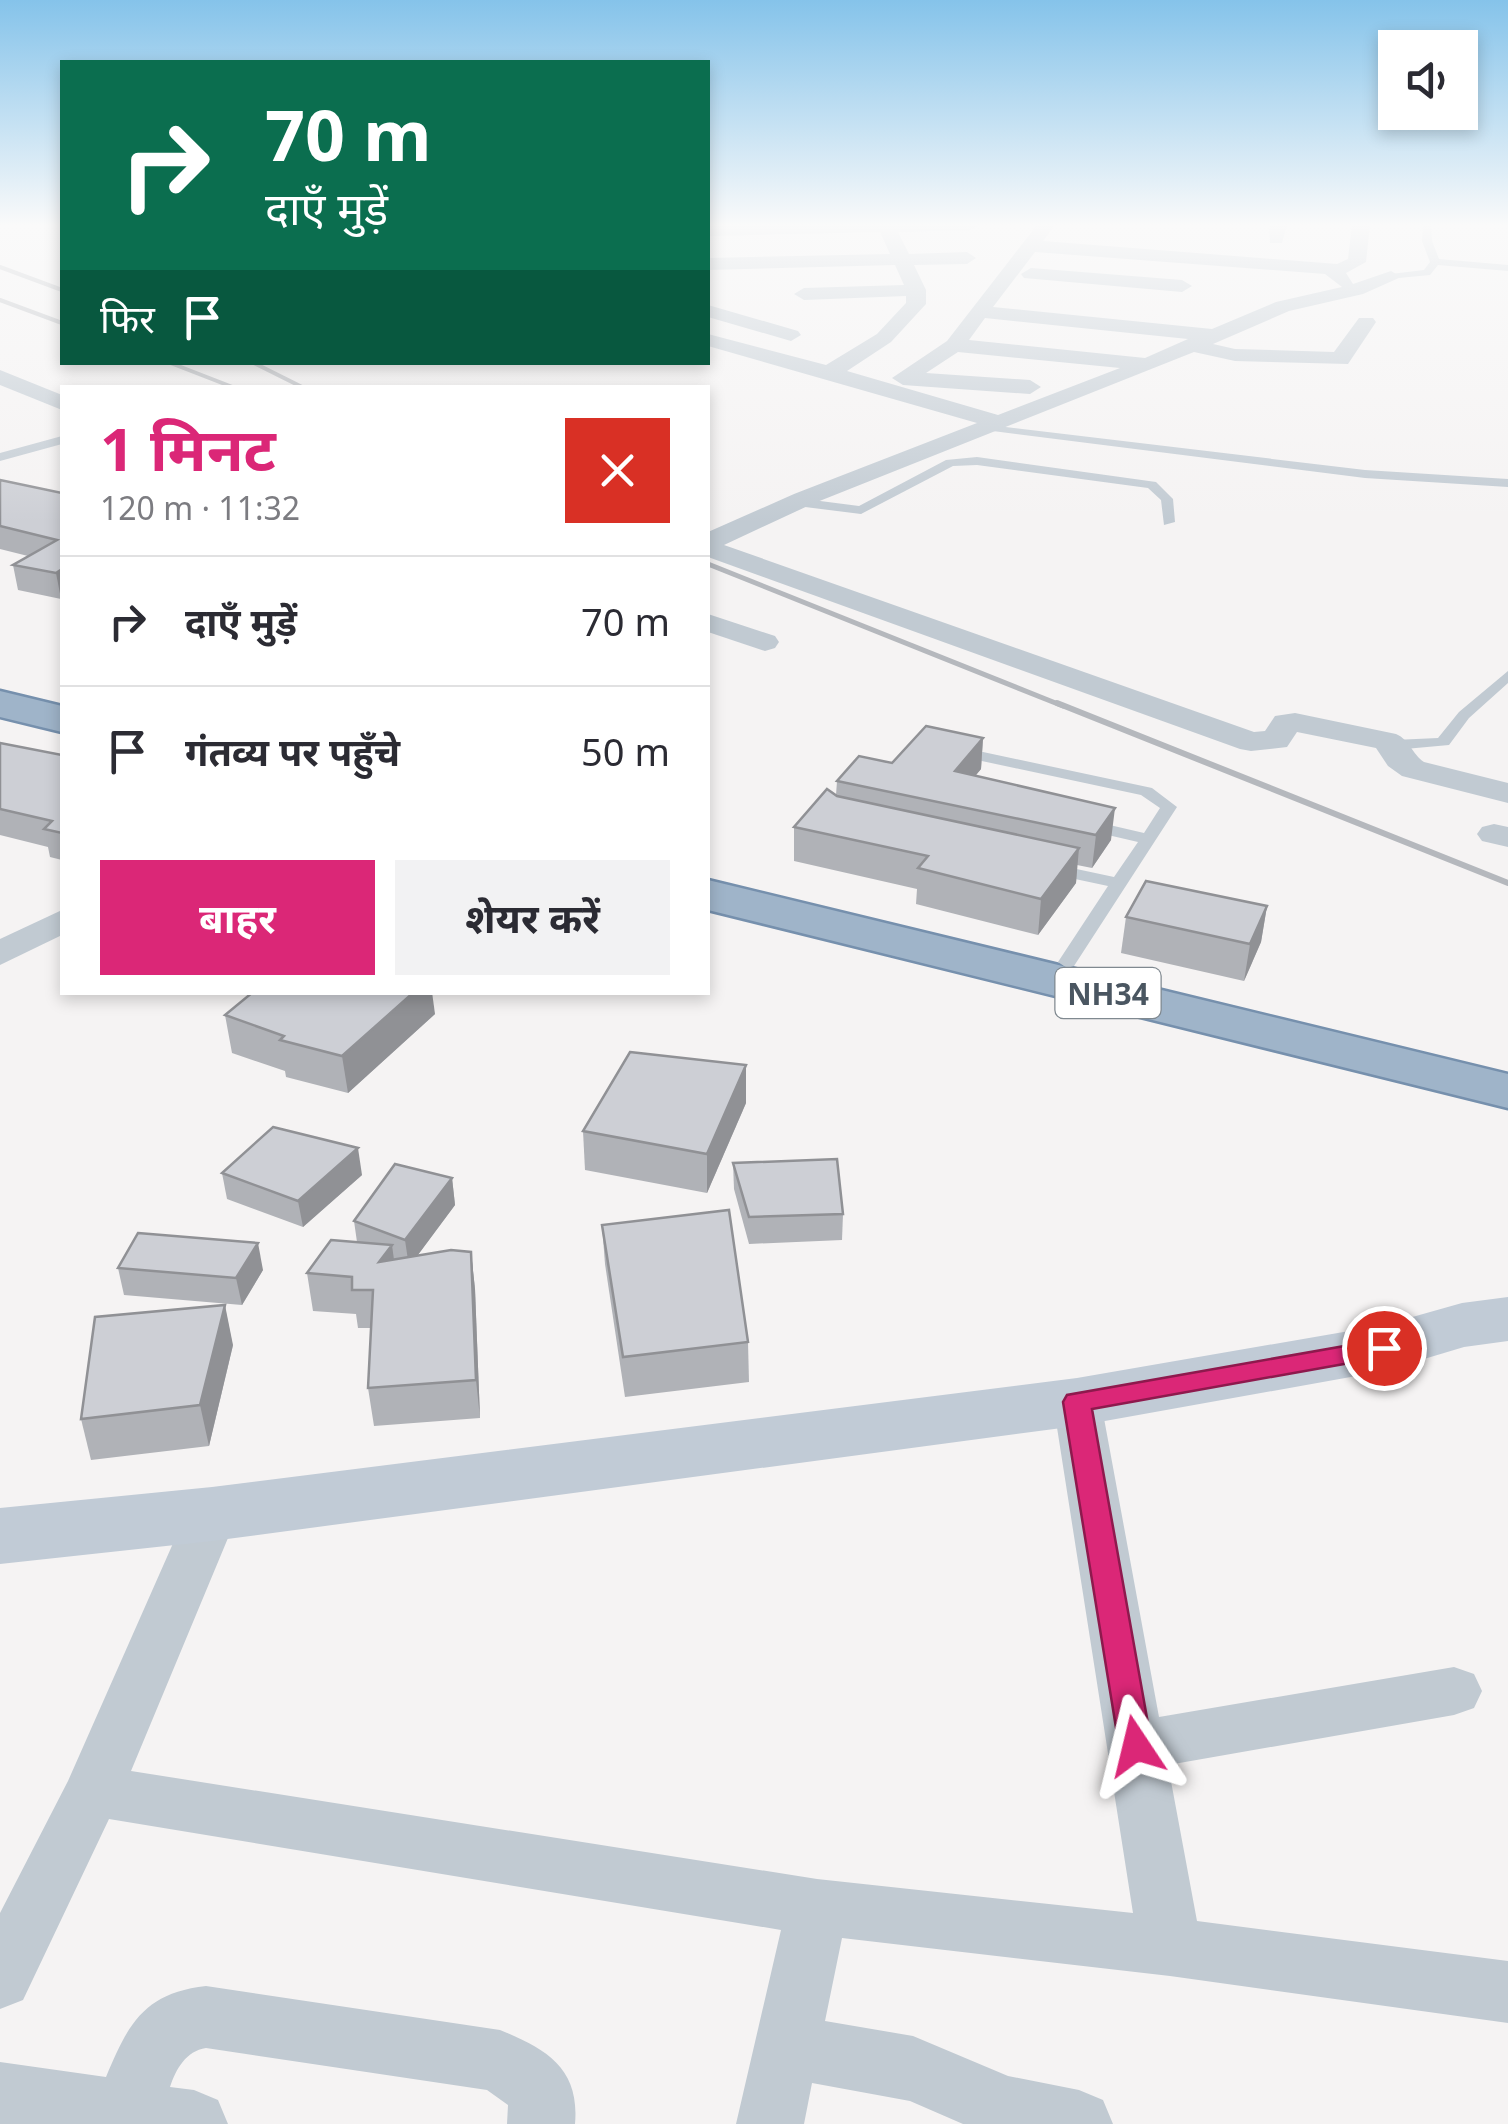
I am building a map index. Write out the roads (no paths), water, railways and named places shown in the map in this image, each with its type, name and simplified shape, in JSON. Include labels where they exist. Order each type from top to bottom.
[{"type":"highway","points":[[0,704],[60,719]]},
{"type":"highway","points":[[0,720],[60,735]]},
{"type":"highway","name":"NH34","points":[[710,875],[1508,1068]]},
{"type":"highway","name":"NH34","points":[[710,895],[1508,1091]]},
{"type":"main road","points":[[0,1536],[212,1514],[1077,1402],[1384,1348],[1462,1325],[1508,1319]]},
{"type":"main road","points":[[1384,1348],[1480,1355],[1508,1352]]},
{"type":"street","points":[[754,324],[792,335]]},
{"type":"street","points":[[831,371],[899,324]]},
{"type":"street","points":[[904,378],[954,345],[970,324]]},
{"type":"street","points":[[1186,324],[1200,340],[1235,355],[1340,359],[1365,324]]},
{"type":"street","points":[[710,541],[798,502],[1150,364],[1239,324]]},
{"type":"street","points":[[710,341],[831,371],[995,426]]},
{"type":"street","points":[[954,345],[1150,364]]},
{"type":"street","points":[[831,371],[1030,387]]},
{"type":"street","points":[[0,376],[60,402]]},
{"type":"street","points":[[936,404],[979,384]]},
{"type":"street","points":[[710,545],[713,550],[1251,742],[1276,740],[1286,723],[1296,722],[1394,746],[1399,758],[1413,769],[1508,792]]},
{"type":"street","points":[[710,624],[766,642]]},
{"type":"street","points":[[0,954],[60,922]]},
{"type":"street","points":[[1077,1402],[1170,1947]]},
{"type":"street","points":[[0,1979],[93,1791],[212,1514]]},
{"type":"street","points":[[1136,1746],[1454,1691]]},
{"type":"street","points":[[93,1791],[817,1907],[1170,1947],[1508,1992]]},
{"type":"street","points":[[770,2124],[817,1907]]},
{"type":"street","points":[[127,2114],[153,2046],[170,2027],[188,2017],[206,2017],[488,2058],[531,2078],[540,2090],[540,2124]]},
{"type":"street","points":[[787,2046],[896,2064],[1007,2109],[1079,2124]]},
{"type":"street","points":[[0,2095],[194,2124]]},
{"type":"lane","points":[[995,426],[1365,474],[1508,483]]},
{"type":"lane","points":[[0,457],[60,441]]},
{"type":"lane","points":[[798,502],[862,510],[950,463],[977,461],[1152,485],[1167,498],[1169,522]]},
{"type":"lane","points":[[1394,746],[1444,742],[1464,715],[1508,675]]},
{"type":"lane","points":[[938,747],[1156,795],[1168,807],[1067,962]]},
{"type":"lane","points":[[1076,823],[1149,839]]},
{"type":"lane","points":[[1025,862],[1119,883]]},
{"type":"railway","points":[[176,365],[227,385]]},
{"type":"railway","points":[[258,365],[298,385]]},
{"type":"railway","points":[[710,565],[1063,706]]},
{"type":"railway","points":[[1057,703],[1508,883]]}]
